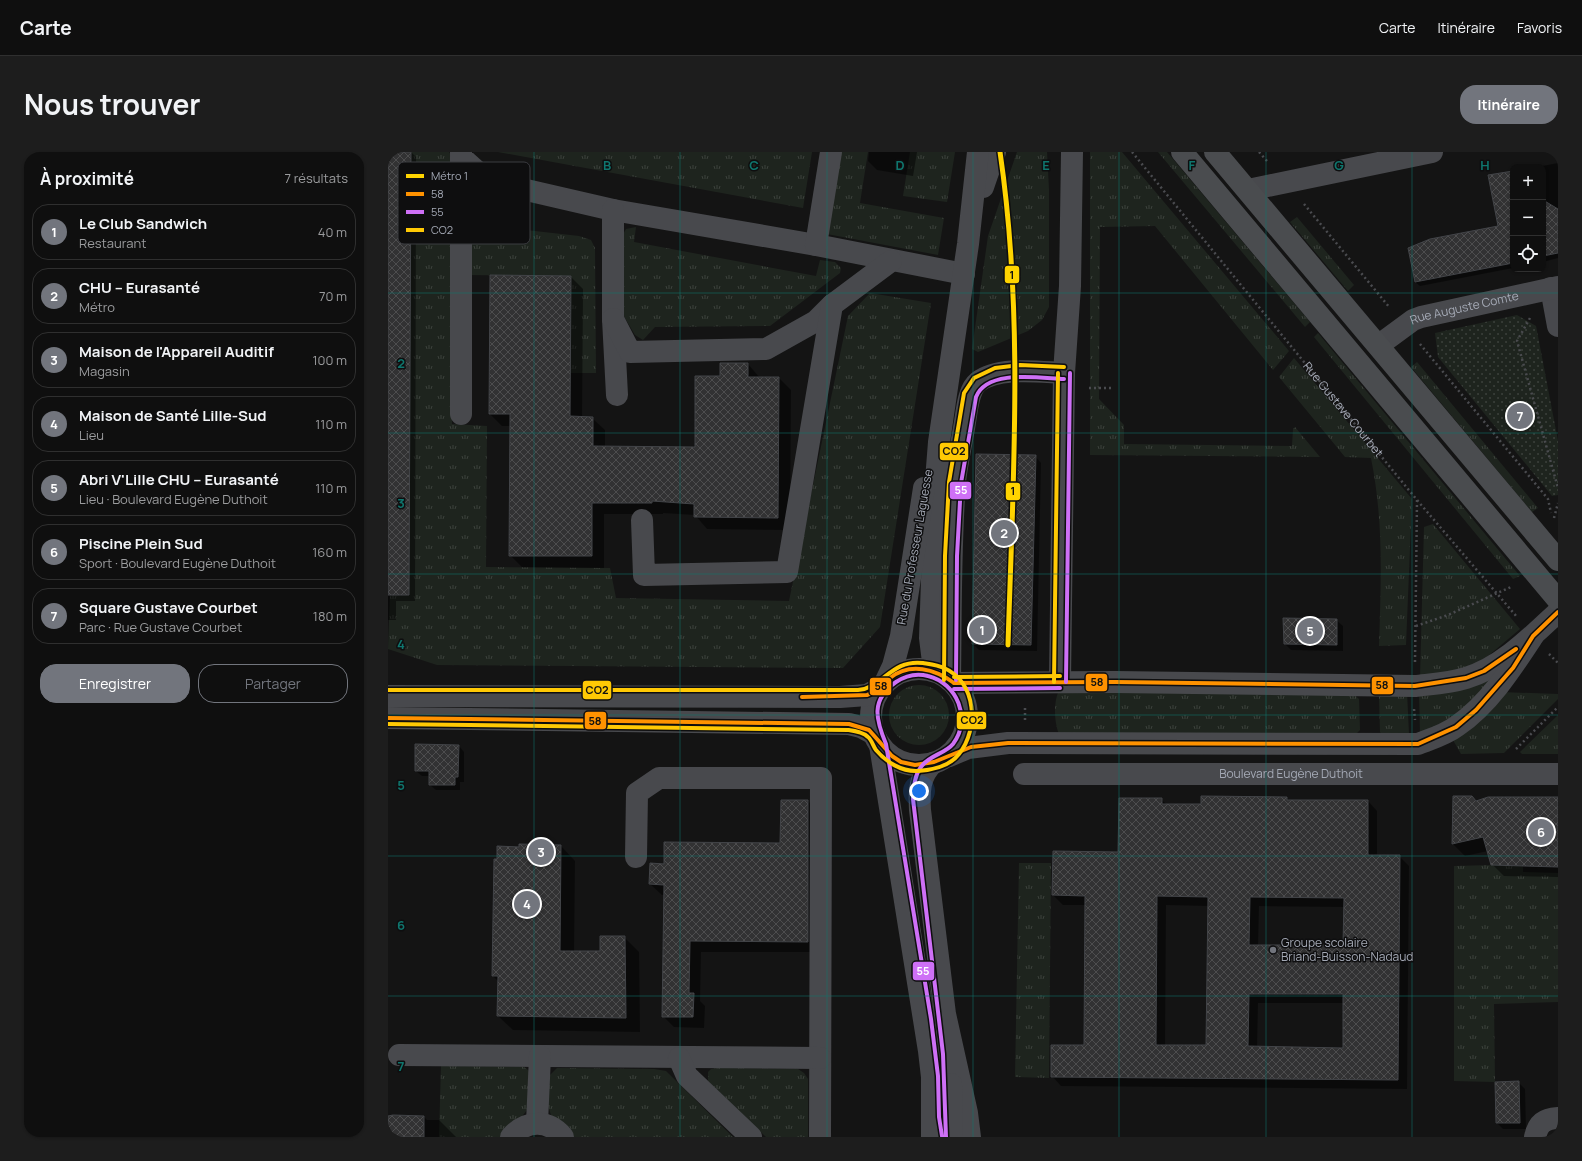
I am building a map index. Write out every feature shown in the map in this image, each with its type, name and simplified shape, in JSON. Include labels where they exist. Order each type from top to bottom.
[{"type":"main road","points":[[1182,152],[1558,600]]},
{"type":"main road","points":[[1215,152],[1379,345],[1430,410],[1558,560]]},
{"type":"street","points":[[816,245],[832,152]]},
{"type":"street","name":"Rue du Professeur Laguesse","points":[[882,686],[893,666],[901,636],[924,489],[946,385],[964,274],[978,152]]},
{"type":"street","name":"Rue du Professeur Laguesse","points":[[968,244],[976,210],[995,152]]},
{"type":"street","points":[[1057,152],[1059,304],[1064,373]]},
{"type":"street","points":[[1060,682],[1064,373],[1070,286],[1072,152]]},
{"type":"street","points":[[1248,190],[1432,152]]},
{"type":"street","points":[[530,191],[613,210],[816,245],[964,274]]},
{"type":"street","points":[[613,210],[613,319],[617,395]]},
{"type":"street","points":[[461,244],[461,414]]},
{"type":"street","points":[[613,319],[630,352],[766,349],[816,321],[832,305],[891,260]]},
{"type":"street","points":[[1555,288],[1558,326]]},
{"type":"street","name":"Rue Auguste Comte","points":[[1379,345],[1413,320],[1421,316],[1555,288]]},
{"type":"street","points":[[642,520],[644,575],[787,572],[832,305]]},
{"type":"street","points":[[952,1137],[949,1054],[920,804],[921,781],[927,768],[941,759],[961,741],[966,730],[968,717],[964,699],[949,679],[955,482],[968,406],[973,388],[982,380],[1000,373],[1014,371],[1064,373]]},
{"type":"street","points":[[946,385],[973,388]]},
{"type":"street","name":"Rue du Professeur Laguesse","points":[[946,385],[935,493],[930,638],[933,662],[949,679]]},
{"type":"street","points":[[388,696],[840,697],[867,695],[882,686],[896,674],[909,670],[929,670],[949,679],[1060,682],[1415,686],[1466,678],[1484,671],[1533,636],[1558,612]]},
{"type":"street","points":[[388,718],[849,724],[861,727],[877,740],[889,755],[907,764],[920,766],[964,749],[985,745],[1019,742],[1418,744],[1437,737],[1456,727],[1476,710],[1513,668],[1533,636]]},
{"type":"street","points":[[882,686],[872,707],[871,721],[877,740],[925,1020],[932,1077],[934,1131]]},
{"type":"street","name":"Boulevard Eugène Duthoit","points":[[1024,774],[1558,774]]},
{"type":"street","points":[[636,857],[638,793],[659,778],[821,778],[820,1137]]},
{"type":"street","points":[[945,1014],[967,1113],[970,1137]]},
{"type":"street","points":[[399,1054],[679,1058],[820,1058]]},
{"type":"street","points":[[537,1123],[540,1056]]},
{"type":"street","points":[[679,1058],[687,1076],[751,1137]]},
{"type":"street","points":[[1535,1137],[1538,1126],[1544,1120],[1558,1118]]},
{"type":"street","points":[[511,1137],[518,1129],[537,1123],[548,1125],[558,1130],[563,1137]]},
{"type":"path","name":"Rue Gustave Courbet","points":[[1132,152],[1417,500],[1533,636],[1558,663]]},
{"type":"path","points":[[1555,288],[1528,322],[1517,341],[1558,488]]},
{"type":"path","points":[[1417,500],[1415,686],[1416,735],[1418,744]]},
{"type":"path","points":[[1553,524],[1558,503]]},
{"type":"path","points":[[1416,626],[1448,615],[1511,587]]},
{"type":"path","points":[[1492,774],[1558,707]]},
{"type":"green space","points":[[411,152],[449,152],[452,157],[452,162],[411,162]]},
{"type":"green space","points":[[498,152],[812,152],[803,208]]},
{"type":"green space","points":[[840,152],[868,152],[860,203],[944,218],[938,255],[827,234]]},
{"type":"green space","points":[[910,152],[955,152],[947,202],[903,196]]},
{"type":"green space","points":[[1017,152],[1047,152],[1049,190],[1049,307],[1042,320],[1028,331],[978,352],[972,349],[988,236]]},
{"type":"green space","points":[[1090,152],[1122,152],[1289,351],[1273,370],[1155,226],[1100,227],[1099,399],[1124,425],[1124,444],[1292,446],[1293,429],[1295,427],[1320,457],[1090,455]]},
{"type":"green space","points":[[1158,152],[1167,152],[1310,322],[1305,327]]},
{"type":"green space","points":[[1297,217],[1354,285],[1348,291],[1290,222]]},
{"type":"green space","points":[[636,227],[634,242],[816,276],[820,260],[835,262],[841,268],[840,273],[770,326],[655,327],[643,340],[635,335],[622,313],[620,240],[626,229]]},
{"type":"green space","points":[[530,230],[579,236],[591,240],[595,248],[596,373],[570,373],[571,276],[469,275],[470,244],[530,244]]},
{"type":"green space","points":[[411,244],[452,244],[452,424],[487,426],[486,567],[610,568],[616,598],[789,601],[848,316],[870,293],[931,303],[880,627],[843,668],[437,665],[388,649],[390,595],[409,595]]},
{"type":"green space","points":[[1517,315],[1536,326],[1558,441],[1558,495],[1552,496],[1438,357],[1435,333]]},
{"type":"green space","points":[[1318,333],[1520,576],[1513,579],[1314,337]]},
{"type":"green space","points":[[1294,358],[1412,499],[1406,645],[1379,646],[1381,552],[1378,506],[1371,458],[1345,457],[1279,377]]},
{"type":"green space","points":[[1417,362],[1538,508],[1532,512],[1411,367]]},
{"type":"green space","points":[[1433,524],[1520,629],[1488,656],[1465,669],[1420,679],[1424,527]]},
{"type":"green space","points":[[1487,678],[1490,682],[1452,719],[1420,733],[1419,692]]},
{"type":"green space","points":[[919,685],[936,690],[944,698],[949,715],[944,732],[936,740],[919,745],[902,740],[894,732],[889,715],[894,698],[902,690]]},
{"type":"green space","points":[[1060,689],[1350,691],[1359,699],[1360,730],[1354,736],[1059,734],[1056,723],[1055,705]]},
{"type":"green space","points":[[1383,692],[1407,692],[1409,735],[1383,736],[1380,732],[1379,697]]},
{"type":"green space","points":[[1500,692],[1558,694],[1558,699],[1504,753],[1461,754],[1453,740]]},
{"type":"green space","points":[[1558,715],[1558,754],[1522,754],[1520,752]]},
{"type":"green space","points":[[1019,863],[1051,863],[1049,1078],[1015,1077]]},
{"type":"green space","points":[[1454,866],[1523,866],[1523,872],[1558,873],[1558,1002],[1494,1004],[1495,1082],[1454,1081]]},
{"type":"green space","points":[[441,1066],[524,1067],[532,1073],[532,1104],[505,1137],[439,1137]]},
{"type":"green space","points":[[557,1068],[654,1069],[666,1071],[733,1137],[572,1137],[551,1115],[547,1102],[548,1077]]},
{"type":"green space","points":[[711,1069],[798,1069],[804,1073],[808,1079],[808,1137],[766,1137],[708,1081],[708,1072]]},
{"type":"building","points":[[388,152],[411,152],[411,162],[398,162],[398,244],[411,244],[409,595],[388,595]]},
{"type":"building","points":[[1510,171],[1510,264],[1415,282],[1408,248],[1430,239],[1498,226],[1488,175]]},
{"type":"building","points":[[1546,202],[1558,209],[1558,253],[1546,255]]},
{"type":"building","points":[[490,275],[571,276],[570,416],[593,417],[593,446],[695,447],[695,376],[720,376],[720,363],[748,363],[748,377],[779,377],[778,518],[694,517],[694,504],[652,501],[652,503],[592,503],[592,556],[509,556],[510,414],[489,414]]},
{"type":"building","points":[[976,454],[1036,455],[1031,645],[972,644]]},
{"type":"building","points":[[1283,618],[1337,619],[1337,645],[1284,644]]},
{"type":"building","points":[[415,744],[459,745],[458,777],[455,777],[455,785],[429,785],[429,771],[415,771]]},
{"type":"building","points":[[1201,796],[1287,797],[1287,800],[1368,800],[1368,855],[1400,855],[1398,1080],[1051,1077],[1051,1045],[1084,1045],[1085,896],[1052,895],[1053,851],[1118,852],[1119,798],[1162,798],[1162,804],[1201,804]],"holes":[[[1157,896],[1208,897],[1206,1045],[1156,1045]],[[1250,897],[1344,898],[1343,945],[1249,945]],[[1249,994],[1343,994],[1343,1048],[1248,1046]]]},
{"type":"building","points":[[1453,796],[1472,796],[1476,801],[1488,797],[1558,797],[1558,867],[1491,865],[1483,837],[1452,844]]},
{"type":"building","points":[[781,800],[808,800],[808,942],[690,941],[689,993],[694,993],[693,1017],[662,1017],[664,885],[649,884],[650,863],[664,864],[664,842],[780,843]]},
{"type":"building","points":[[519,844],[561,845],[560,951],[600,951],[600,936],[625,936],[626,1018],[497,1016],[498,976],[492,976],[494,859],[497,859],[497,846],[519,847]]},
{"type":"building","points":[[1519,1081],[1520,1123],[1496,1123],[1495,1082]]},
{"type":"building","points":[[388,1116],[424,1116],[424,1137],[388,1137]]},
{"type":"metro line","name":"1","points":[[1000,152],[1012,275],[1014,336],[1014,460],[1008,645]]},
{"type":"transit line","name":"CO2","points":[[944,680],[945,556],[949,482],[964,393],[974,378],[995,368],[1020,365],[1064,367]]},
{"type":"transit line","name":"CO2","points":[[1054,682],[1058,373]]},
{"type":"transit line","name":"55","points":[[1066,682],[1070,373]]},
{"type":"transit line","name":"55","points":[[956,680],[957,556],[961,483],[976,397],[982,388],[991,382],[1002,379],[1015,377],[1064,379]]},
{"type":"transit line","name":"58","points":[[388,718],[849,724],[869,730],[892,756],[901,762],[915,765],[934,762],[971,747],[1008,743],[1418,744],[1456,727],[1476,710],[1513,668],[1533,636],[1558,612]]},
{"type":"transit line","name":"58","points":[[954,683],[1115,682],[1415,686],[1466,678],[1484,671],[1516,649]]},
{"type":"transit line","name":"CO2","points":[[388,690],[858,690],[867,688],[903,665],[923,663],[944,668],[955,675],[963,684],[969,695],[972,719],[970,732],[965,744],[959,754],[951,762],[940,767],[918,771],[906,770],[889,762],[880,754],[866,735],[848,730],[388,724]]},
{"type":"transit line","name":"58","points":[[802,697],[867,695],[877,690],[898,673],[914,669],[931,671],[954,683]]},
{"type":"transit line","name":"55","points":[[942,1136],[939,1117],[938,1076],[931,1019],[886,744],[878,719],[879,703],[882,696],[896,682],[915,675],[928,676],[947,686],[954,694],[961,713],[959,734],[953,744],[924,763],[917,774],[913,799],[943,1054],[946,1137]]},
{"type":"transit line","name":"CO2","points":[[954,677],[1060,676]]},
{"type":"transit line","name":"55","points":[[954,689],[1060,688]]},
{"type":"place","name":"Square Gustave Courbet","points":[[1520,416]]},
{"type":"place","name":"CHU – Eurasanté","points":[[1004,533]]},
{"type":"place","name":"Le Club Sandwich","points":[[982,630]]},
{"type":"place","name":"Abri V'Lille CHU – Eurasanté","points":[[1310,631]]},
{"type":"place","name":"Piscine Plein Sud","points":[[1541,832]]},
{"type":"place","name":"Maison de l'Appareil Auditif","points":[[541,852]]},
{"type":"place","name":"Maison de Santé Lille-Sud","points":[[527,904]]},
{"type":"place","name":"Groupe scolaire Briand-Buisson-Nadaud","points":[[1273,950]]}]
